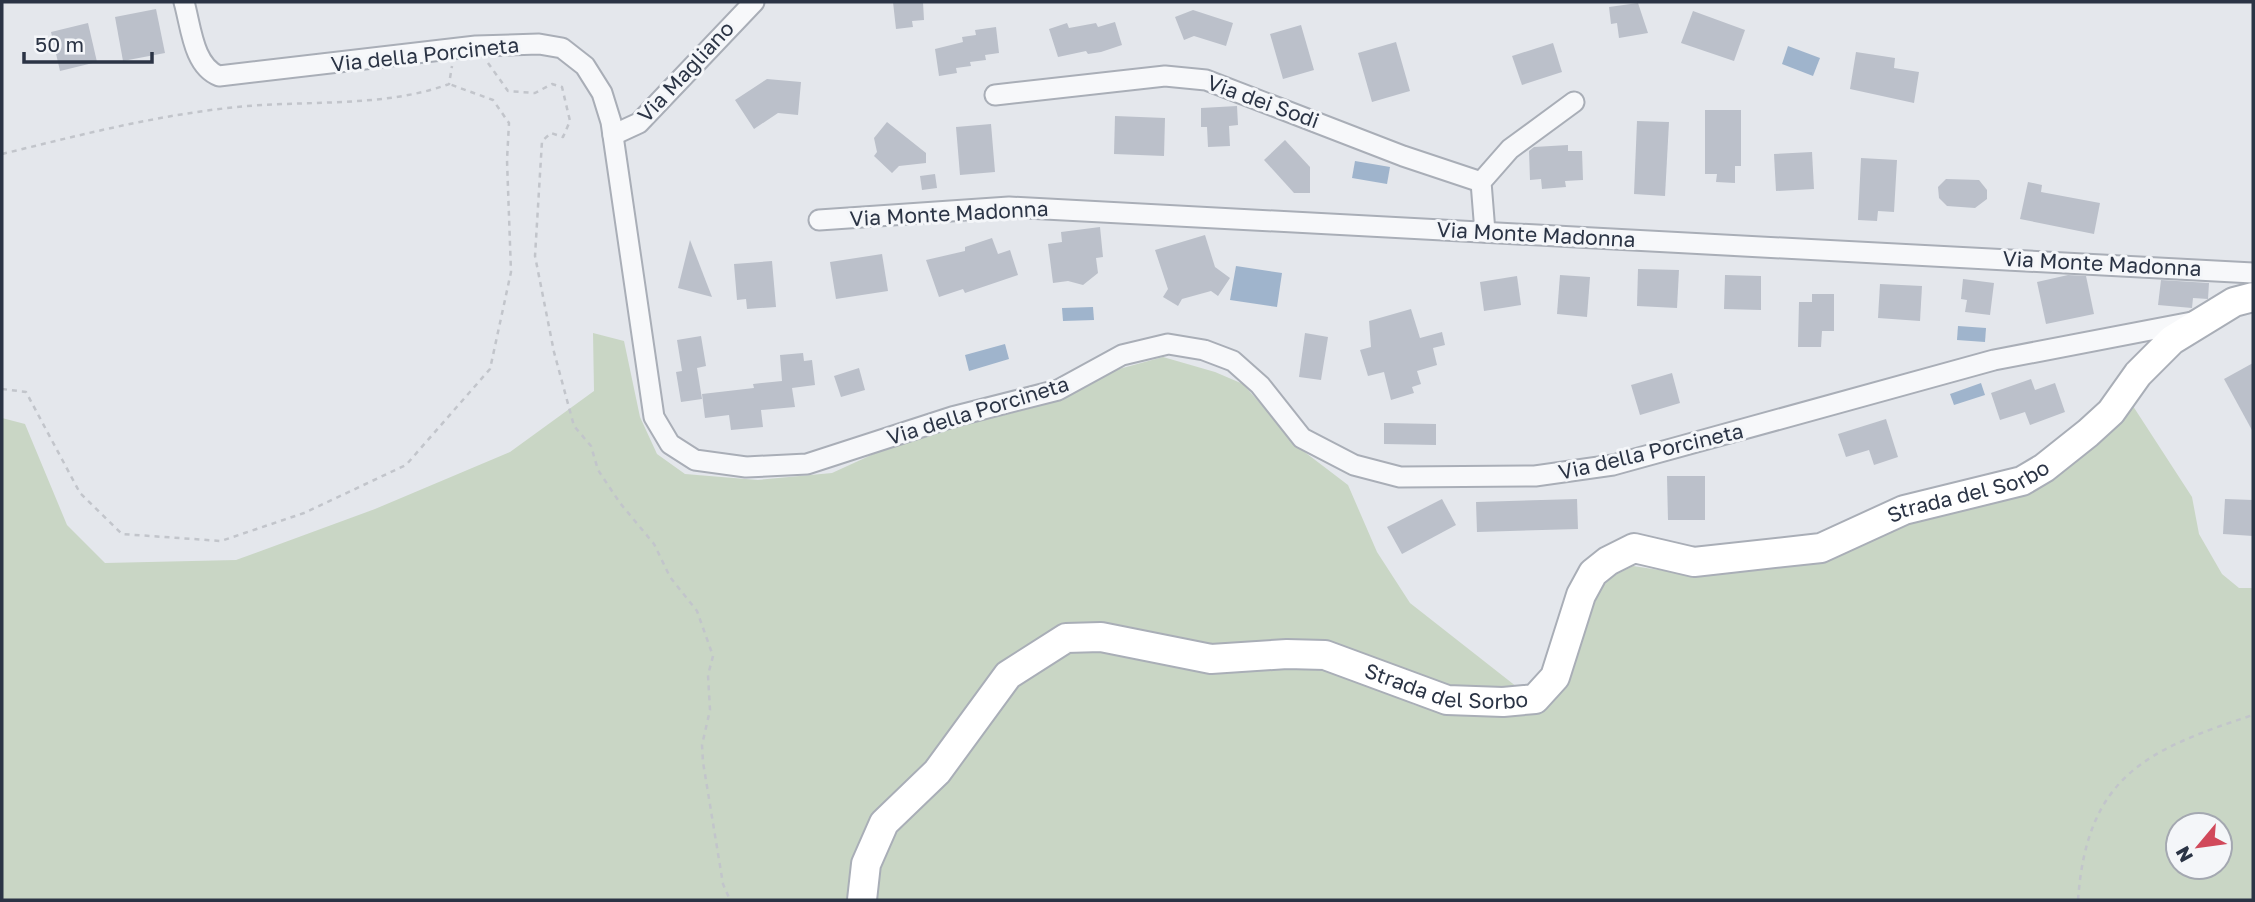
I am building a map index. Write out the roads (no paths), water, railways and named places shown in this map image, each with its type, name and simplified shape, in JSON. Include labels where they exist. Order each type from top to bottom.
[{"type":"street","name":"Via della Porcineta","points":[[184,2],[201,61],[209,72],[219,76],[476,46],[539,44],[556,46],[569,52],[585,66],[606,103],[654,417],[664,435],[680,453],[704,463],[777,467],[827,459],[952,417],[1058,390],[1122,355],[1168,344],[1204,350],[1233,361],[1260,385],[1302,438],[1353,466],[1401,477],[1568,473],[1740,432],[1994,360],[2200,320]]},
{"type":"street","name":"Via Magliano","points":[[612,135],[639,123],[754,2]]},
{"type":"street","name":"Via dei Sodi","points":[[995,95],[1165,76],[1197,79],[1228,87],[1403,156],[1480,181]]},
{"type":"street","points":[[1485,232],[1480,181],[1510,149],[1574,102]]},
{"type":"street","name":"Via Monte Madonna","points":[[819,220],[1009,207],[2253,273]]},
{"type":"street","name":"Strada del Sorbo","points":[[862,900],[866,863],[884,823],[937,772],[1008,675],[1066,638],[1101,636],[1211,659],[1325,655],[1447,700],[1503,702],[1535,699],[1555,677],[1581,595],[1593,573],[1608,561],[1634,548],[1694,562],[1806,551],[1833,544],[1903,510],[2022,481],[2044,468],[2111,412],[2156,355],[2200,320],[2234,302],[2253,297]]},
{"type":"water","points":[[1788,46],[1820,58],[1813,76],[1782,64]]},
{"type":"water","points":[[1355,161],[1390,167],[1387,184],[1352,178]]},
{"type":"water","points":[[1236,266],[1282,273],[1277,307],[1230,300]]},
{"type":"water","points":[[1093,307],[1094,320],[1063,321],[1062,308]]},
{"type":"water","points":[[1958,326],[1986,328],[1985,342],[1957,340]]},
{"type":"water","points":[[1005,344],[1009,359],[969,371],[965,355]]},
{"type":"water","points":[[1981,383],[1985,395],[1954,405],[1950,394]]}]
